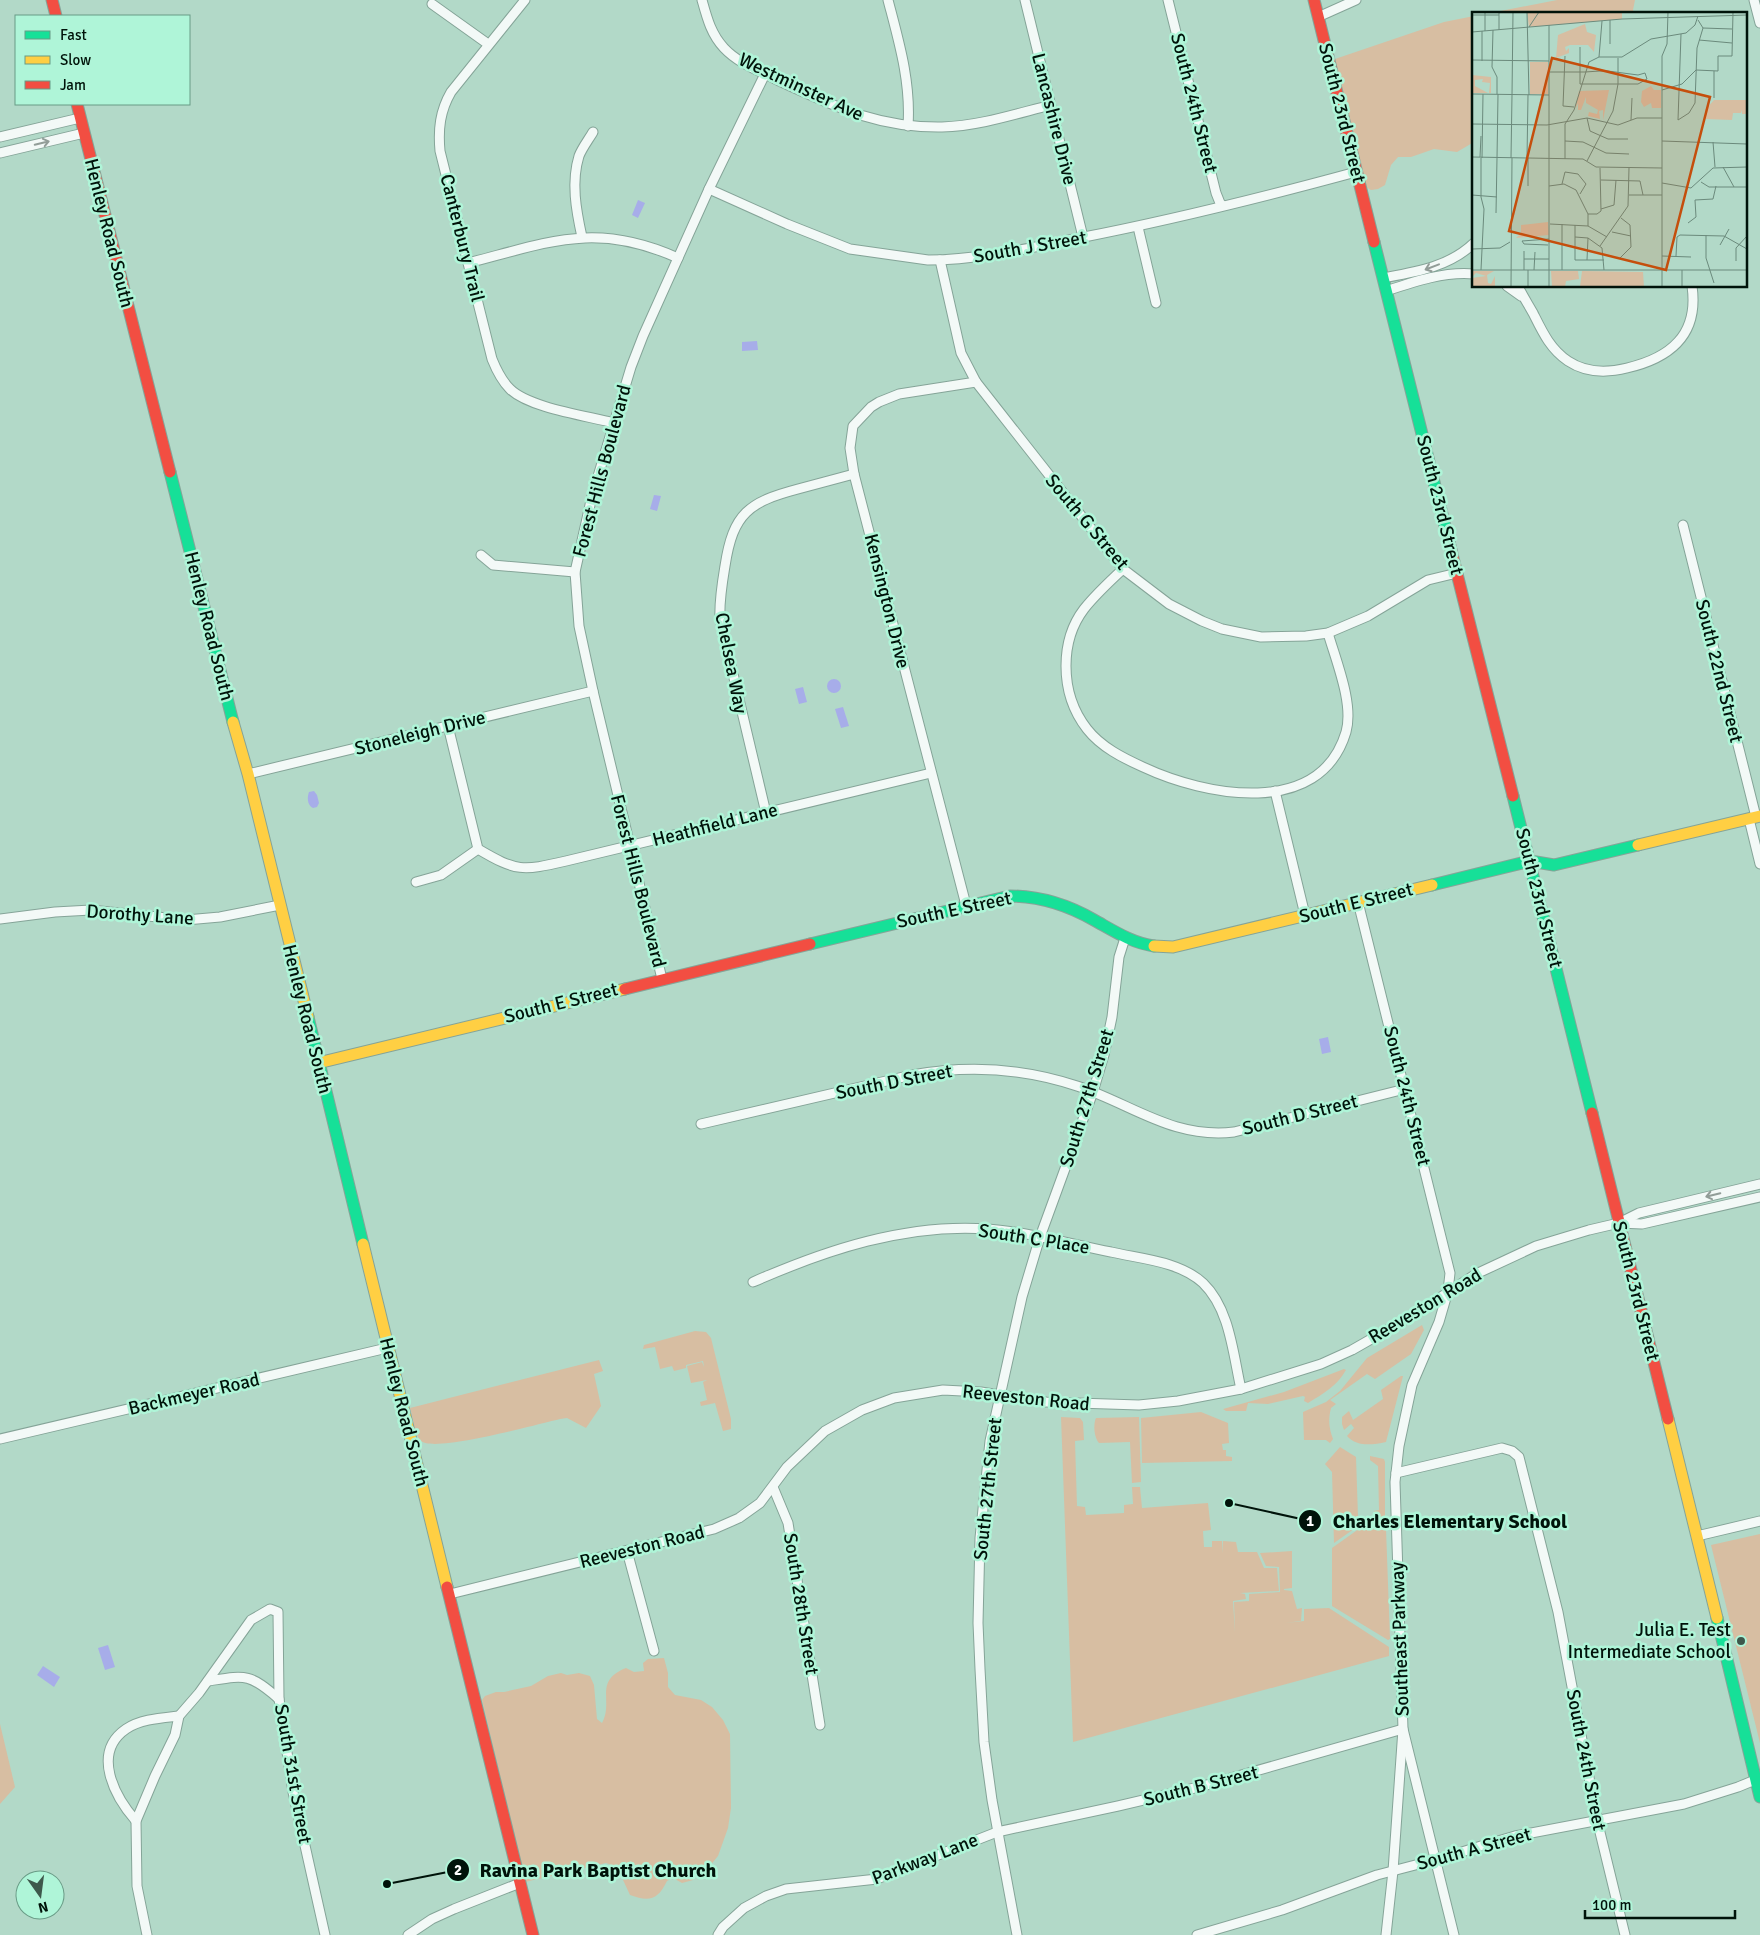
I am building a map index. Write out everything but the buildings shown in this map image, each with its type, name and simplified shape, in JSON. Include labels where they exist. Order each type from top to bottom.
[{"type":"street","points":[[52,0],[56,15]]},
{"type":"street","name":"Canterbury Trail","points":[[525,0],[450,92],[439,124],[440,151],[492,359],[502,378],[510,390],[532,402],[614,423]]},
{"type":"street","name":"Westminster Ave","points":[[702,0],[707,20],[714,36],[724,48],[742,62],[847,112],[908,126],[945,127],[966,125],[1051,105]]},
{"type":"street","points":[[888,0],[905,70],[908,92],[908,126]]},
{"type":"street","name":"Lancashire Drive","points":[[1025,0],[1083,237]]},
{"type":"street","name":"South 24th Street","points":[[1168,0],[1216,193],[1222,205]]},
{"type":"street","name":"South 23rd Street","points":[[1314,0],[1530,861],[1760,1797]]},
{"type":"street","points":[[1318,17],[1356,0]]},
{"type":"street","points":[[1754,0],[1760,23]]},
{"type":"street","points":[[432,4],[488,44]]},
{"type":"street","name":"Forest Hills Boulevard","points":[[662,979],[593,691],[579,625],[575,572],[592,496],[631,367],[644,333],[709,189],[765,74]]},
{"type":"street","name":"Henley Road South","points":[[77,105],[225,692],[248,774],[387,1348],[450,1594],[533,1935]]},
{"type":"street","points":[[0,137],[80,118]]},
{"type":"street","points":[[582,237],[576,212],[575,185],[580,155],[593,132]]},
{"type":"street","points":[[0,153],[84,133]]},
{"type":"street","name":"South J Street","points":[[709,189],[787,224],[850,249],[940,260],[994,255],[1138,226],[1356,172]]},
{"type":"street","points":[[1138,226],[1156,303]]},
{"type":"street","points":[[468,263],[539,244],[582,237],[618,239],[637,243],[678,258]]},
{"type":"street","points":[[1383,278],[1435,267],[1461,255],[1472,245]]},
{"type":"street","name":"South G Street","points":[[940,260],[961,353],[976,382],[1123,569],[1170,604],[1222,629],[1261,637],[1328,633],[1368,616],[1428,580],[1457,573]]},
{"type":"street","points":[[1386,291],[1407,284],[1455,274],[1472,274]]},
{"type":"street","points":[[1510,288],[1523,297]]},
{"type":"street","points":[[1519,288],[1549,344],[1558,353],[1569,362],[1581,368],[1607,372],[1644,364],[1658,358],[1676,344],[1684,333],[1692,312],[1694,297],[1692,288]]},
{"type":"street","name":"Kensington Drive","points":[[966,905],[854,474],[850,448],[853,426],[871,407],[879,402],[899,394],[976,382]]},
{"type":"street","name":"Chelsea Way","points":[[766,813],[720,620],[720,597],[727,548],[740,520],[758,503],[772,496],[854,474]]},
{"type":"street","name":"South 22nd Street","points":[[1683,525],[1755,818],[1760,864]]},
{"type":"street","points":[[481,555],[493,565],[575,572]]},
{"type":"street","points":[[1123,569],[1083,610],[1067,644],[1066,676],[1069,694],[1087,728],[1105,746],[1115,753],[1164,777],[1224,792],[1241,793],[1275,791],[1306,782],[1324,770],[1336,756],[1348,723],[1347,701],[1328,633]]},
{"type":"street","name":"Stoneleigh Drive","points":[[248,774],[593,691]]},
{"type":"street","points":[[416,882],[441,875],[478,849],[448,726]]},
{"type":"street","name":"Heathfield Lane","points":[[478,849],[515,868],[533,868],[931,773]]},
{"type":"street","points":[[1275,791],[1305,915]]},
{"type":"street","name":"South E Street","points":[[318,1063],[966,905],[1010,896],[1022,895],[1043,899],[1081,913],[1125,938],[1148,946],[1173,947],[1530,861],[1554,865],[1755,818]]},
{"type":"street","name":"South 24th Street","points":[[1358,902],[1450,1273],[1448,1291]]},
{"type":"street","name":"Dorothy Lane","points":[[0,919],[55,912],[91,910],[186,920],[220,917],[280,905]]},
{"type":"street","name":"South 27th Street","points":[[1017,1935],[997,1832],[984,1742],[978,1623],[980,1538],[990,1441],[1022,1297],[1040,1237],[1093,1092],[1112,1017],[1119,957],[1125,938]]},
{"type":"street","name":"South D Street","points":[[701,1124],[912,1074],[942,1070],[994,1069],[1030,1074],[1078,1086],[1184,1130],[1215,1134],[1234,1132],[1405,1089]]},
{"type":"street","name":"Reeveston Road","points":[[450,1594],[627,1551],[722,1525],[739,1518],[760,1503],[788,1467],[825,1431],[862,1410],[894,1398],[943,1390],[1000,1394],[1046,1402],[1139,1405],[1178,1401],[1241,1389],[1321,1364],[1352,1350],[1415,1314],[1476,1274],[1536,1246],[1619,1223],[1639,1213],[1760,1184]]},
{"type":"street","name":"Reeveston Road","points":[[1619,1223],[1642,1224],[1760,1197]]},
{"type":"street","name":"South C Place","points":[[753,1282],[820,1255],[862,1242],[904,1234],[956,1229],[988,1229],[1040,1237],[1176,1266],[1203,1283],[1222,1313],[1241,1389]]},
{"type":"street","name":"Southeast Parkway","points":[[1386,1935],[1393,1871],[1403,1729],[1396,1473],[1399,1446],[1412,1385],[1440,1322],[1448,1291]]},
{"type":"street","name":"Backmeyer Road","points":[[0,1438],[387,1348]]},
{"type":"street","name":"South 24th Street","points":[[1396,1473],[1502,1448],[1512,1451],[1522,1465],[1558,1612],[1596,1820],[1625,1935]]},
{"type":"street","name":"South 28th Street","points":[[773,1487],[788,1523],[820,1725]]},
{"type":"street","points":[[1697,1536],[1760,1522]]},
{"type":"street","points":[[627,1551],[654,1651]]},
{"type":"street","name":"South 31st Street","points":[[208,1681],[251,1620],[269,1610],[278,1612],[279,1699],[292,1783],[324,1935]]},
{"type":"street","points":[[147,1935],[137,1886],[136,1821],[175,1735],[179,1716],[208,1681],[235,1676],[249,1677],[279,1699]]},
{"type":"street","points":[[136,1821],[124,1805],[111,1779],[107,1761],[112,1744],[132,1726],[146,1721],[179,1716]]},
{"type":"street","points":[[1403,1729],[1454,1935]]},
{"type":"street","name":"South B Street","points":[[997,1832],[1203,1786],[1403,1729]]},
{"type":"street","name":"South A Street","points":[[1197,1935],[1282,1910],[1377,1875],[1514,1836],[1684,1804],[1755,1780]]},
{"type":"street","name":"Parkway Lane","points":[[718,1935],[723,1927],[744,1908],[786,1889],[877,1879],[997,1832]]},
{"type":"street","points":[[408,1935],[432,1919],[520,1883]]},
{"type":"shaded area","points":[[1557,0],[1635,0],[1634,12],[1495,12]]},
{"type":"shaded area","points":[[1472,16],[1472,143],[1457,152],[1434,149],[1411,157],[1398,157],[1391,165],[1385,185],[1371,190],[1366,187],[1335,59],[1444,22]]},
{"type":"shaded area","points":[[1422,1325],[1424,1330],[1411,1354],[1375,1379],[1367,1374],[1330,1400],[1336,1404],[1331,1408],[1330,1412],[1329,1424],[1333,1439],[1330,1443],[1326,1440],[1304,1440],[1303,1412],[1326,1402],[1340,1391],[1367,1358]]},
{"type":"shaded area","points":[[695,1331],[706,1332],[711,1338],[731,1419],[731,1429],[723,1431],[715,1403],[701,1406],[700,1402],[707,1400],[703,1382],[707,1380],[691,1383],[687,1366],[702,1362],[704,1367],[703,1361],[686,1365],[686,1368],[674,1371],[672,1366],[660,1369],[655,1347],[643,1349],[644,1345]]},
{"type":"shaded area","points":[[599,1360],[603,1371],[594,1374],[601,1406],[586,1428],[567,1418],[465,1441],[430,1444],[421,1441],[417,1434],[410,1408]]},
{"type":"shaded area","points":[[1344,1369],[1346,1370],[1343,1375],[1334,1385],[1308,1403],[1304,1401],[1305,1397],[1303,1396],[1268,1404],[1248,1403],[1246,1411],[1226,1411],[1223,1409],[1284,1392]]},
{"type":"shaded area","points":[[1403,1376],[1386,1442],[1360,1444],[1351,1440],[1347,1436],[1354,1428],[1351,1424],[1344,1430],[1342,1417],[1349,1411],[1353,1420],[1383,1399],[1381,1390]]},
{"type":"shaded area","points":[[1201,1412],[1228,1423],[1229,1443],[1222,1444],[1223,1450],[1226,1450],[1226,1456],[1232,1457],[1232,1461],[1142,1463],[1141,1418]]},
{"type":"shaded area","points":[[1061,1417],[1080,1418],[1083,1422],[1084,1440],[1075,1441],[1077,1506],[1085,1507],[1086,1515],[1124,1513],[1124,1505],[1133,1504],[1132,1487],[1140,1487],[1142,1508],[1208,1503],[1211,1530],[1203,1531],[1204,1547],[1212,1547],[1212,1541],[1222,1541],[1223,1553],[1223,1541],[1236,1542],[1238,1552],[1257,1552],[1264,1568],[1277,1568],[1279,1591],[1240,1593],[1245,1594],[1246,1599],[1233,1601],[1235,1633],[1234,1602],[1249,1601],[1249,1594],[1280,1592],[1279,1567],[1266,1566],[1260,1553],[1292,1551],[1292,1588],[1284,1590],[1292,1591],[1297,1609],[1302,1608],[1301,1621],[1285,1623],[1304,1621],[1304,1609],[1329,1608],[1389,1647],[1389,1656],[1073,1742]]},
{"type":"shaded area","points":[[1139,1417],[1141,1482],[1132,1483],[1130,1442],[1099,1443],[1095,1434],[1094,1424],[1096,1418]]},
{"type":"shaded area","points":[[1340,1447],[1356,1457],[1358,1517],[1361,1524],[1334,1543],[1332,1472],[1325,1464]]},
{"type":"shaded area","points":[[1370,1456],[1384,1459],[1385,1462],[1385,1522],[1376,1523],[1374,1511],[1379,1510],[1378,1466],[1370,1460]]},
{"type":"shaded area","points":[[1363,1526],[1375,1530],[1386,1529],[1390,1639],[1388,1640],[1332,1606],[1332,1548]]},
{"type":"shaded area","points":[[1760,1534],[1760,1743],[1711,1545]]},
{"type":"shaded area","points":[[664,1658],[668,1673],[668,1687],[675,1695],[701,1700],[712,1707],[723,1720],[730,1734],[731,1808],[728,1828],[718,1856],[709,1867],[701,1870],[693,1880],[682,1883],[673,1878],[667,1881],[656,1896],[648,1899],[630,1895],[617,1867],[606,1863],[525,1882],[482,1700],[485,1696],[496,1692],[531,1686],[548,1676],[561,1673],[567,1675],[579,1673],[590,1676],[594,1685],[597,1719],[602,1723],[605,1715],[607,1685],[610,1679],[616,1673],[626,1668],[634,1672],[644,1671],[643,1663],[648,1659]]},
{"type":"shaded area","points":[[0,1724],[15,1787],[0,1804]]},
{"type":"water","points":[[638,200],[645,203],[638,218],[632,215]]},
{"type":"water","points":[[757,341],[758,350],[742,351],[742,342]]},
{"type":"water","points":[[654,495],[661,496],[657,511],[650,509]]},
{"type":"water","points":[[831,679],[837,679],[841,686],[837,693],[831,693],[827,689],[827,683]]},
{"type":"water","points":[[803,687],[807,702],[799,704],[795,689]]},
{"type":"water","points":[[843,707],[849,726],[841,728],[835,709]]},
{"type":"water","points":[[314,791],[319,803],[317,807],[313,808],[309,803],[308,796],[309,792]]},
{"type":"water","points":[[1328,1037],[1331,1052],[1322,1054],[1319,1039]]},
{"type":"water","points":[[108,1645],[115,1667],[105,1670],[98,1648]]},
{"type":"water","points":[[43,1666],[60,1677],[54,1687],[37,1675]]},
{"type":"traffic: fast","points":[[1374,242],[1447,534]]},
{"type":"traffic: fast","points":[[170,472],[233,722]]},
{"type":"traffic: fast","points":[[1513,796],[1592,1113]]},
{"type":"traffic: fast","points":[[1432,885],[1530,861],[1554,865],[1638,845]]},
{"type":"traffic: fast","points":[[810,944],[1010,896],[1021,896],[1064,906],[1131,939],[1154,946]]},
{"type":"traffic: fast","points":[[308,1017],[363,1244]]},
{"type":"traffic: fast","points":[[1717,1618],[1760,1797]]},
{"type":"traffic: slow","points":[[233,722],[248,774],[308,1017]]},
{"type":"traffic: slow","points":[[1638,845],[1760,816]]},
{"type":"traffic: slow","points":[[1154,946],[1173,947],[1432,885]]},
{"type":"traffic: slow","points":[[318,1063],[625,989]]},
{"type":"traffic: slow","points":[[363,1244],[447,1587]]},
{"type":"traffic: slow","points":[[1668,1419],[1717,1618]]},
{"type":"traffic: jam","points":[[52,0],[56,15]]},
{"type":"traffic: jam","points":[[1314,0],[1374,242]]},
{"type":"traffic: jam","points":[[77,105],[170,472]]},
{"type":"traffic: jam","points":[[1447,534],[1513,796]]},
{"type":"traffic: jam","points":[[625,989],[810,944]]},
{"type":"traffic: jam","points":[[1592,1113],[1668,1419]]},
{"type":"traffic: jam","points":[[447,1587],[533,1935]]},
{"type":"place","name":"Charles Elementary School","points":[[1229,1503]]},
{"type":"place","name":"Julia E. Test Intermediate School","points":[[1741,1641]]},
{"type":"place","name":"Ravina Park Baptist Church","points":[[387,1884]]}]
